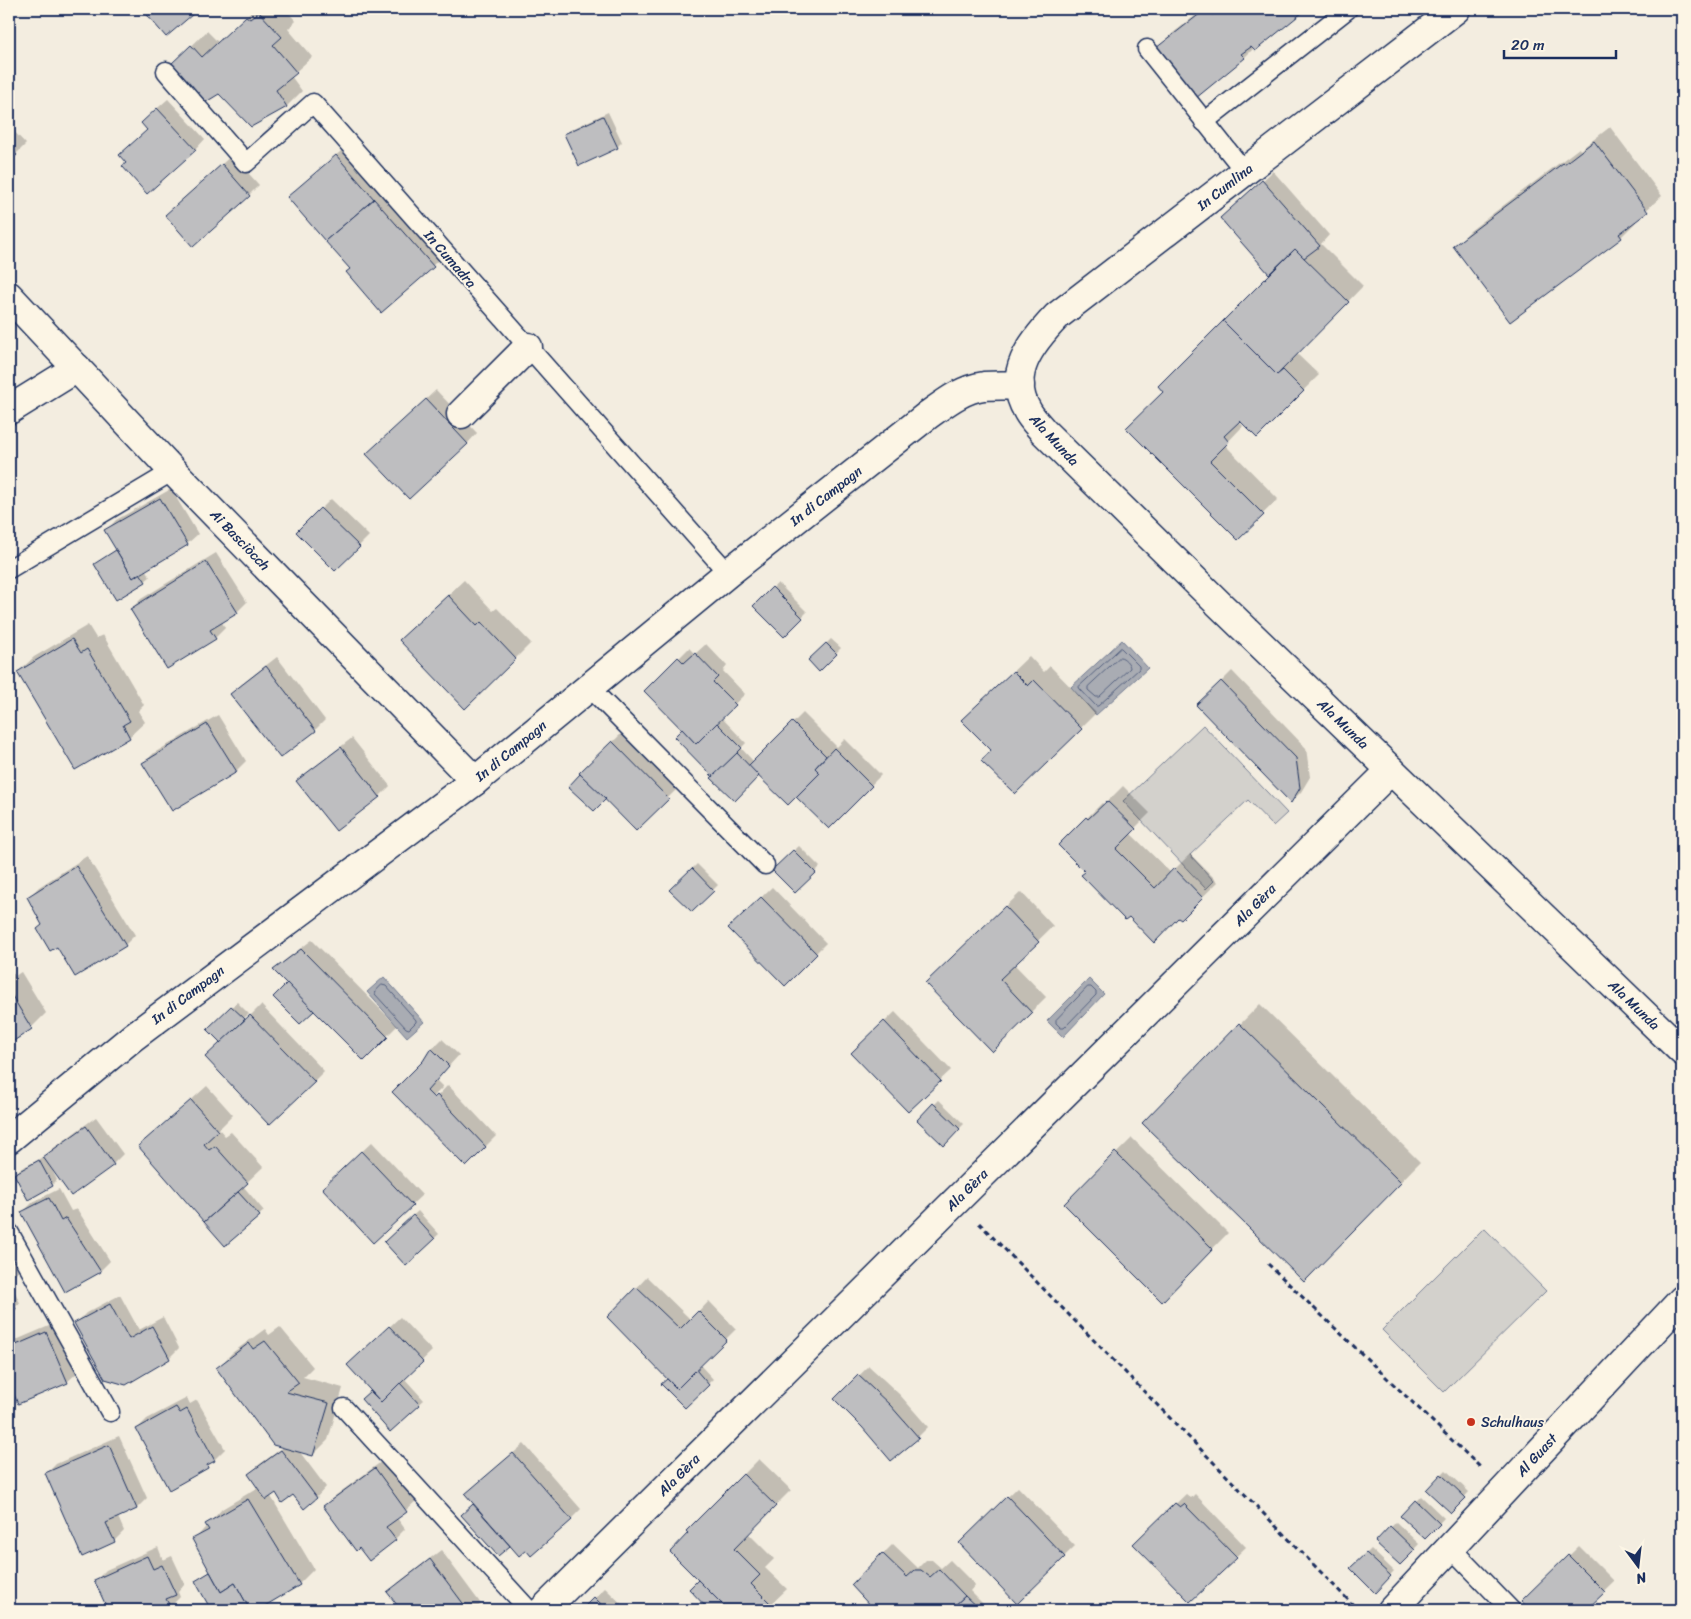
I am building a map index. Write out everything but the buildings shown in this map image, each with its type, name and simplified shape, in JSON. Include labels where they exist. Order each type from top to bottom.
[{"type":"street","name":"In Cumlina","points":[[1020,385],[1022,364],[1029,349],[1057,316],[1456,9]]},
{"type":"street","name":"Ai Basciòcch","points":[[9,296],[173,471],[474,781]]},
{"type":"street","points":[[461,414],[528,347]]},
{"type":"street","points":[[9,410],[77,368]]},
{"type":"street","name":"In di Campagn","points":[[9,1139],[132,1037],[474,781],[728,573],[928,415],[955,396],[983,386],[1020,385]]},
{"type":"street","name":"Ala Munda","points":[[1020,385],[1028,412],[1043,431],[1682,1051]]},
{"type":"street","name":"Ala Gèra","points":[[543,1610],[1391,770]]},
{"type":"street","name":"Al Guast","points":[[1392,1610],[1682,1300]]},
{"type":"lane","points":[[1204,122],[1348,9]]},
{"type":"lane","points":[[1147,50],[1245,172]]},
{"type":"lane","name":"In Cumadra","points":[[166,71],[246,163],[313,103],[728,573]]},
{"type":"lane","points":[[9,570],[173,471]]},
{"type":"lane","points":[[589,687],[765,865]]},
{"type":"lane","points":[[9,1232],[110,1412]]},
{"type":"lane","points":[[344,1408],[529,1610]]},
{"type":"lane","points":[[1450,1548],[1511,1610]]},
{"type":"path","points":[[956,1200],[1359,1610]]},
{"type":"path","points":[[1268,1264],[1504,1490]]},
{"type":"shaded area","points":[[1203,725],[1287,813],[1273,826],[1248,800],[1190,855],[1214,881],[1206,889],[1123,801]]},
{"type":"shaded area","points":[[1484,1228],[1546,1291],[1444,1392],[1382,1330]]},
{"type":"water","points":[[1122,640],[1148,668],[1096,715],[1071,687]]},
{"type":"water","points":[[384,977],[424,1022],[407,1037],[367,992]]},
{"type":"water","points":[[1089,979],[1104,994],[1063,1037],[1047,1021]]},
{"type":"place","name":"Schulhaus","points":[[1471,1422]]}]
